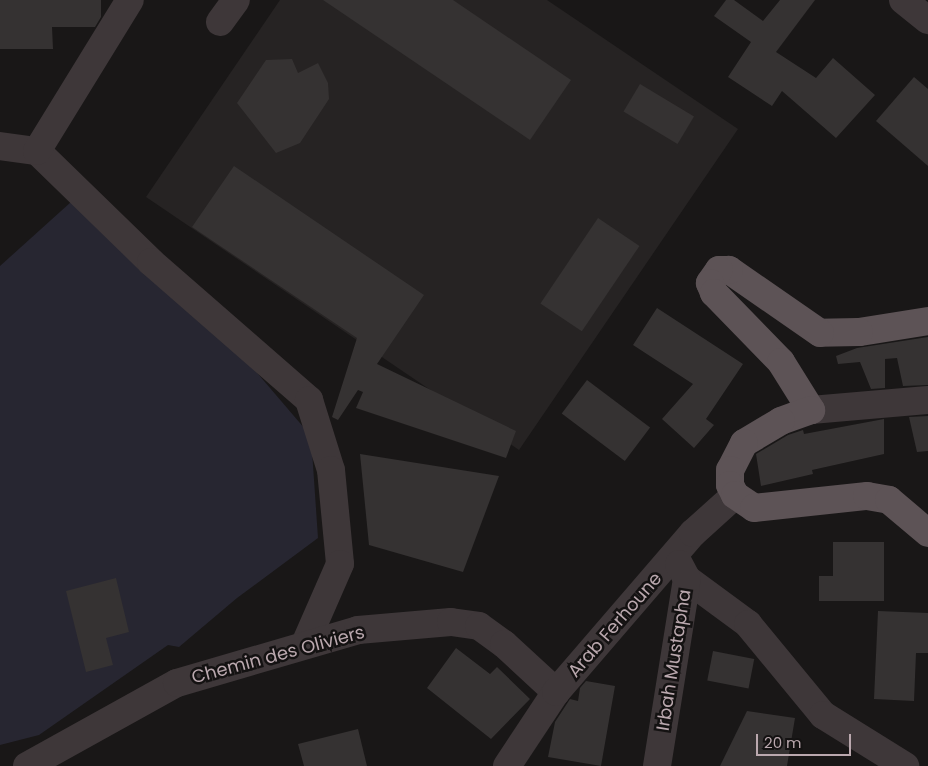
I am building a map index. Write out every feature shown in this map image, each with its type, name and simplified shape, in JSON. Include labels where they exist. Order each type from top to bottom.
[{"type":"main road","points":[[928,321],[859,332],[820,334],[752,283],[729,270],[719,270],[710,283],[714,293],[781,362],[811,410],[781,421],[744,443],[730,470],[730,485],[739,499],[754,508],[867,496],[890,500],[928,533]]},
{"type":"street","points":[[37,151],[130,0]]},
{"type":"street","points":[[220,22],[236,0]]},
{"type":"street","points":[[903,0],[928,20]]},
{"type":"street","points":[[0,146],[37,151],[151,262],[309,400],[331,470],[340,564],[305,644]]},
{"type":"street","points":[[811,410],[928,400]]},
{"type":"street","name":"Arab Ferhoune","points":[[507,766],[556,692],[681,568],[693,533],[739,499]]},
{"type":"street","points":[[681,568],[748,624],[823,715],[905,766]]},
{"type":"street","name":"Irbah Mustapha","points":[[657,766],[681,568]]},
{"type":"street","name":"Chemin des Oliviers","points":[[27,766],[177,683],[358,630],[451,622],[479,626],[504,644],[556,692]]},
{"type":"shaded area","points":[[280,0],[547,0],[738,129],[519,450],[146,197]]},
{"type":"shaded area","points":[[71,202],[253,368],[311,436],[318,538],[237,598],[179,647],[168,645],[39,735],[0,745],[0,266]]},
{"type":"building","points":[[0,0],[101,0],[101,17],[95,27],[52,27],[53,49],[0,49]]},
{"type":"building","points":[[323,0],[453,0],[571,80],[530,140]]},
{"type":"building","points":[[726,0],[734,0],[763,21],[780,0],[815,0],[776,52],[816,78],[833,58],[875,95],[836,138],[782,91],[772,106],[728,77],[751,42],[714,16]]},
{"type":"building","points":[[292,59],[298,73],[318,63],[328,83],[329,99],[300,143],[276,153],[237,103],[266,60]]},
{"type":"building","points":[[914,77],[928,89],[928,166],[876,121]]},
{"type":"building","points":[[640,84],[694,116],[678,144],[624,111]]},
{"type":"building","points":[[234,166],[424,295],[377,364],[516,431],[506,458],[356,408],[363,392],[358,390],[338,420],[332,417],[357,338],[192,227]]},
{"type":"building","points":[[598,218],[639,246],[582,331],[540,303]]},
{"type":"building","points":[[657,308],[743,364],[706,419],[714,425],[694,448],[662,419],[693,384],[633,345]]},
{"type":"building","points":[[928,337],[928,385],[903,386],[897,358],[885,359],[885,388],[871,389],[860,362],[838,364],[836,356],[857,348]]},
{"type":"building","points":[[587,380],[650,428],[625,461],[562,414]]},
{"type":"building","points":[[928,416],[928,451],[917,452],[909,417]]},
{"type":"building","points":[[884,419],[884,454],[812,470],[813,474],[761,486],[756,454],[788,435],[803,430],[804,434]]},
{"type":"building","points":[[360,454],[499,476],[463,572],[369,545]]},
{"type":"building","points":[[833,542],[884,542],[884,601],[819,601],[819,576],[833,576]]},
{"type":"building","points":[[116,578],[129,632],[106,638],[113,665],[86,672],[66,591]]},
{"type":"building","points":[[878,611],[928,613],[928,653],[916,653],[914,701],[874,699]]},
{"type":"building","points":[[456,648],[490,674],[497,667],[530,699],[491,739],[427,688]]},
{"type":"building","points":[[713,651],[754,659],[749,688],[707,680]]},
{"type":"building","points":[[586,681],[615,686],[601,766],[548,757],[555,722],[570,699],[578,701],[580,688]]},
{"type":"building","points":[[747,711],[795,718],[787,766],[720,766]]},
{"type":"building","points":[[358,729],[367,766],[304,766],[298,744]]}]
